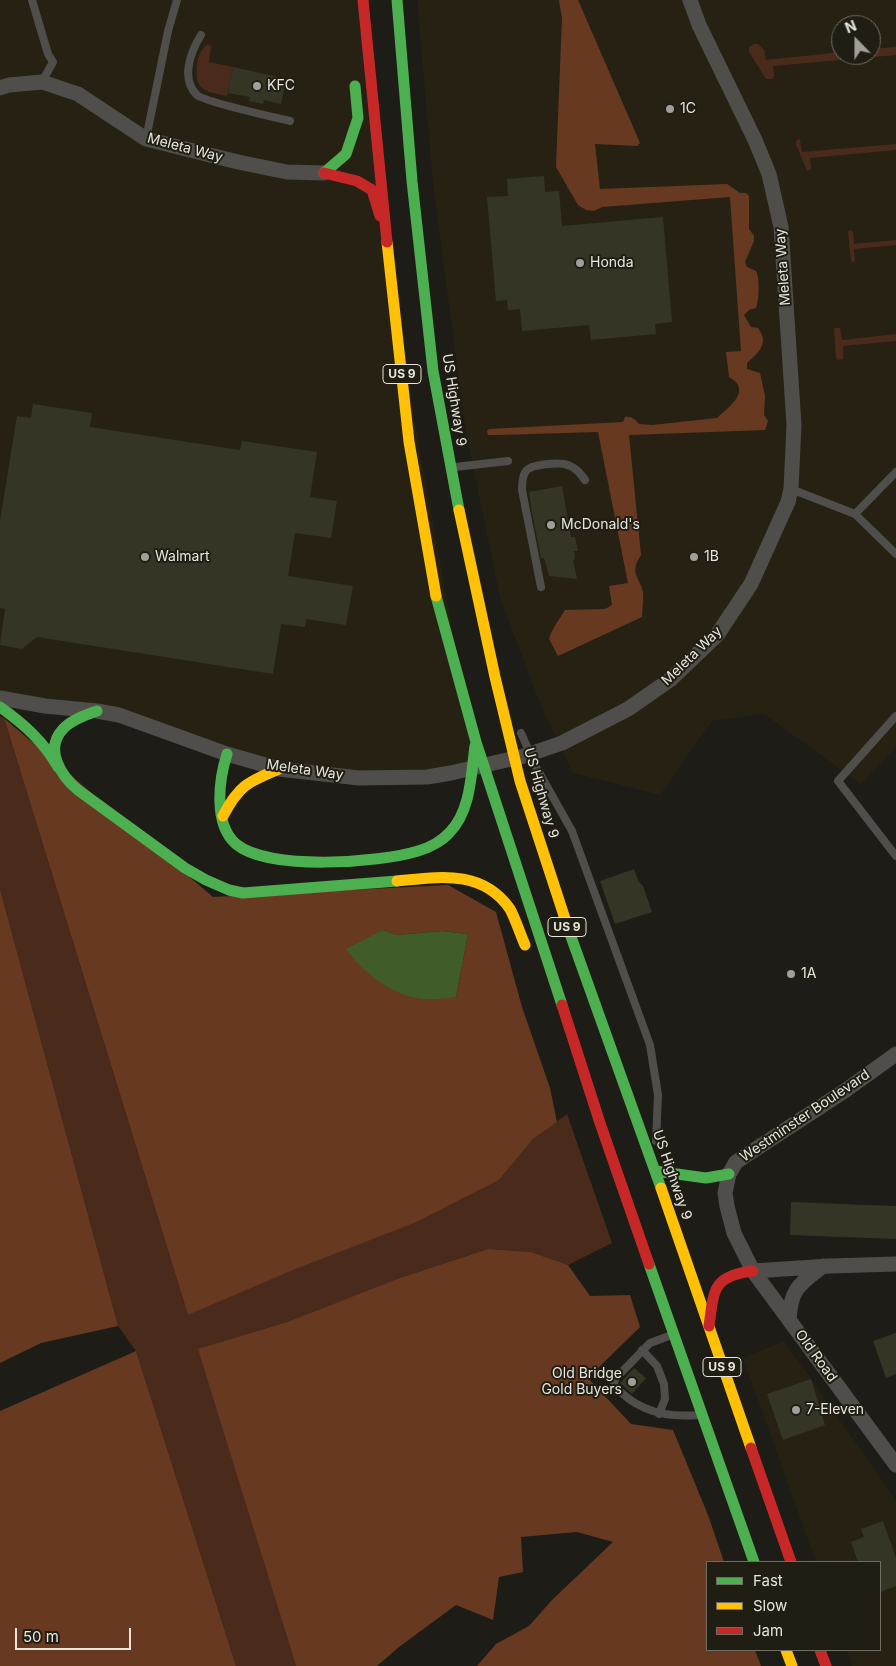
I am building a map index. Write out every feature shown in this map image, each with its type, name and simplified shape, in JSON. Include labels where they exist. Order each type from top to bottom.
[{"type":"highway","name":"US 9","points":[[364,0],[392,293],[409,442],[436,597],[476,742],[600,1123],[754,1561]]},
{"type":"highway","name":"US Highway 9","points":[[396,0],[418,239],[433,371],[450,468],[495,677],[520,780],[543,857],[791,1561]]},
{"type":"highway","points":[[324,173],[346,154],[358,118],[354,73]]},
{"type":"highway","points":[[324,173],[357,181],[372,190],[380,217],[392,293]]},
{"type":"highway","points":[[0,707],[28,726],[49,750],[65,778],[116,818],[194,874],[223,889],[243,893],[440,877],[476,881],[493,891],[510,910],[529,954]]},
{"type":"highway","points":[[58,767],[55,749],[60,731],[71,722],[97,710]]},
{"type":"highway","points":[[227,754],[220,787],[223,816],[228,834],[242,849],[265,857],[308,861],[336,861],[368,859],[414,852],[441,840],[450,831],[464,807],[468,794],[476,742]]},
{"type":"highway","points":[[223,816],[236,792],[242,786],[279,769]]},
{"type":"highway","points":[[548,998],[600,1123]]},
{"type":"highway","points":[[655,1171],[706,1178],[729,1174]]},
{"type":"highway","points":[[709,1330],[714,1289],[729,1275],[753,1270]]},
{"type":"highway","points":[[786,1651],[792,1666]]},
{"type":"highway","points":[[820,1651],[826,1666]]},
{"type":"street","name":"Meleta Way","points":[[0,698],[45,706],[97,710],[119,715],[227,754],[279,769],[359,778],[427,777],[524,756],[562,743],[628,709],[664,684],[717,635],[751,584],[788,502],[791,489],[794,425],[781,227],[769,174],[755,140],[699,26],[690,0]]},
{"type":"street","name":"Meleta Way","points":[[0,88],[9,85],[42,82],[78,94],[146,139],[287,172],[324,173]]},
{"type":"street","name":"Westminster Boulevard","points":[[753,1270],[734,1233],[727,1206],[725,1193],[729,1174],[736,1162],[896,1054]]},
{"type":"street","points":[[753,1270],[896,1264]]},
{"type":"street","points":[[789,1320],[790,1301],[797,1289],[823,1266]]},
{"type":"street","name":"Old Road","points":[[753,1270],[896,1465]]},
{"type":"lane","points":[[32,0],[52,62],[42,82]]},
{"type":"lane","points":[[146,139],[168,32],[177,0]]},
{"type":"lane","points":[[201,35],[194,46],[188,77],[191,86],[198,96],[214,102],[290,121]]},
{"type":"lane","points":[[450,468],[508,461]]},
{"type":"lane","points":[[541,587],[522,490],[522,479],[526,470],[535,465],[566,464],[577,470],[585,480]]},
{"type":"lane","points":[[855,514],[896,472]]},
{"type":"lane","points":[[791,489],[855,514],[896,554]]},
{"type":"lane","points":[[495,677],[536,767],[572,831],[650,1045],[658,1095],[655,1171]]},
{"type":"lane","points":[[896,716],[838,781],[896,856]]},
{"type":"lane","points":[[673,1335],[650,1343],[615,1379],[614,1385],[630,1401],[660,1414],[701,1415]]},
{"type":"lane","points":[[642,1350],[657,1366],[664,1384],[665,1399],[660,1414]]},
{"type":"shaded area","points":[[0,0],[363,0],[392,293],[477,767],[451,773],[279,769],[119,715],[0,698]]},
{"type":"shaded area","points":[[417,0],[896,0],[896,748],[861,784],[764,714],[712,721],[660,795],[573,773],[541,706],[500,598],[465,426],[433,184]]},
{"type":"shaded area","points":[[559,0],[578,0],[640,143],[637,146],[595,144],[600,189],[727,184],[740,193],[746,193],[749,196],[749,229],[754,236],[754,241],[745,262],[747,267],[756,271],[759,290],[756,308],[749,310],[744,315],[751,327],[758,328],[763,343],[755,356],[747,363],[747,369],[760,373],[765,396],[764,415],[768,421],[765,430],[629,435],[641,555],[635,570],[643,592],[642,617],[558,656],[549,639],[565,610],[605,609],[612,605],[609,586],[628,583],[598,432],[488,435],[487,431],[489,429],[623,422],[625,417],[630,417],[639,424],[652,425],[717,418],[732,404],[739,393],[739,387],[736,382],[729,377],[726,352],[741,351],[730,197],[602,207],[594,211],[586,210],[578,205],[556,167],[562,18]]},
{"type":"shaded area","points":[[209,44],[211,47],[209,62],[233,67],[227,96],[206,91],[198,82],[197,63],[201,51]]},
{"type":"shaded area","points":[[758,44],[764,50],[766,60],[831,53],[831,61],[773,66],[774,77],[766,79],[749,52],[749,47]]},
{"type":"shaded area","points":[[896,47],[896,55],[881,56],[881,48]]},
{"type":"shaded area","points":[[799,139],[802,152],[896,144],[896,150],[810,158],[811,169],[807,171],[796,144]]},
{"type":"shaded area","points":[[850,230],[853,232],[854,244],[896,240],[896,245],[854,249],[855,261],[853,262],[851,261],[848,232]]},
{"type":"shaded area","points":[[834,328],[840,328],[842,340],[896,334],[896,341],[843,346],[843,359],[838,360],[836,358]]},
{"type":"shaded area","points":[[0,716],[4,718],[188,1315],[499,1180],[533,1139],[567,1114],[612,1243],[568,1265],[531,1252],[488,1249],[397,1279],[287,1322],[199,1349],[296,1666],[236,1666],[136,1351],[118,1326],[0,889]]},
{"type":"shaded area","points":[[4,718],[213,897],[448,885],[496,912],[522,1007],[550,1088],[557,1122],[533,1139],[499,1180],[414,1223],[293,1270],[188,1315]],"holes":[[[383,930],[396,935],[442,931],[468,934],[456,997]]]},
{"type":"shaded area","points":[[0,889],[118,1326],[41,1343],[0,1363]]},
{"type":"shaded area","points":[[383,930],[396,935],[442,931],[468,934],[456,997],[422,999],[396,991],[377,980],[346,949]]},
{"type":"shaded area","points":[[488,1249],[531,1252],[568,1265],[590,1296],[630,1295],[640,1327],[588,1378],[631,1424],[673,1430],[708,1515],[724,1561],[706,1561],[706,1651],[755,1651],[761,1666],[477,1666],[496,1644],[529,1626],[552,1600],[613,1542],[577,1532],[521,1537],[523,1572],[499,1577],[493,1620],[456,1605],[399,1647],[377,1666],[296,1666],[198,1349],[287,1322],[397,1279]]},
{"type":"shaded area","points":[[784,1341],[896,1500],[896,1666],[852,1666],[847,1651],[881,1651],[881,1561],[816,1561],[743,1358]]},
{"type":"shaded area","points":[[136,1351],[236,1666],[0,1666],[0,1411]]},
{"type":"building","name":"KFC","points":[[233,67],[286,79],[281,104],[264,100],[263,104],[249,101],[250,97],[228,93]]},
{"type":"building","name":"Honda","points":[[544,176],[545,192],[559,191],[562,226],[663,217],[672,322],[655,324],[656,334],[591,340],[589,325],[522,331],[520,309],[508,310],[507,300],[496,301],[487,197],[508,196],[507,179]]},
{"type":"building","name":"Walmart","points":[[33,404],[92,413],[90,427],[240,450],[242,441],[317,452],[310,497],[337,501],[331,538],[295,533],[288,576],[353,586],[346,625],[306,619],[305,627],[281,624],[273,674],[37,637],[22,649],[0,645],[5,609],[0,608],[0,521],[17,416],[31,418]]},
{"type":"building","name":"McDonald's","points":[[562,486],[571,537],[575,537],[578,551],[574,551],[575,559],[573,560],[577,579],[549,576],[544,558],[541,558],[532,513],[529,492]]},
{"type":"building","points":[[634,869],[639,882],[643,886],[652,912],[615,924],[600,881]]},
{"type":"building","points":[[791,1202],[896,1206],[896,1239],[790,1235]]},
{"type":"building","points":[[896,1333],[896,1374],[886,1378],[873,1341]]},
{"type":"building","points":[[634,1368],[646,1378],[632,1394],[620,1383]]},
{"type":"building","name":"7-Eleven","points":[[811,1379],[825,1425],[783,1440],[767,1394]]},
{"type":"building","points":[[883,1521],[896,1558],[896,1586],[881,1592],[881,1561],[858,1561],[851,1542],[864,1537],[861,1529]]},
{"type":"traffic: fast","points":[[397,0],[412,181],[433,371],[459,510]]},
{"type":"traffic: fast","points":[[324,173],[346,154],[358,118],[355,86]]},
{"type":"traffic: fast","points":[[436,596],[476,742],[562,1005]]},
{"type":"traffic: fast","points":[[0,707],[32,734],[46,749],[58,767]]},
{"type":"traffic: fast","points":[[97,711],[70,723],[57,737],[55,753],[61,770],[78,790],[185,868],[206,880],[229,890],[243,893],[397,881]]},
{"type":"traffic: fast","points":[[227,754],[220,788],[221,813],[224,825],[236,844],[251,853],[272,858],[324,862],[378,859],[400,855],[427,848],[443,838],[457,823],[466,803],[475,746]]},
{"type":"traffic: fast","points":[[569,931],[661,1188]]},
{"type":"traffic: fast","points":[[655,1171],[706,1178],[729,1174]]},
{"type":"traffic: fast","points":[[649,1264],[754,1561]]},
{"type":"traffic: slow","points":[[387,242],[409,442],[436,596]]},
{"type":"traffic: slow","points":[[459,510],[495,677],[520,781],[569,931]]},
{"type":"traffic: slow","points":[[223,816],[234,797],[245,786],[259,777],[279,769]]},
{"type":"traffic: slow","points":[[397,881],[428,878],[459,879],[486,887],[499,896],[510,909],[525,945]]},
{"type":"traffic: slow","points":[[661,1188],[751,1448]]},
{"type":"traffic: slow","points":[[786,1651],[792,1666]]},
{"type":"traffic: jam","points":[[363,0],[387,242]]},
{"type":"traffic: jam","points":[[324,173],[357,181],[372,190],[380,216]]},
{"type":"traffic: jam","points":[[562,1005],[600,1123],[649,1264]]},
{"type":"traffic: jam","points":[[709,1326],[714,1294],[722,1281],[740,1273],[753,1271]]},
{"type":"traffic: jam","points":[[751,1448],[791,1561]]},
{"type":"traffic: jam","points":[[820,1651],[826,1666]]},
{"type":"place","name":"KFC","points":[[257,86]]},
{"type":"place","name":"1C","points":[[670,109]]},
{"type":"place","name":"Honda","points":[[580,263]]},
{"type":"place","name":"McDonald's","points":[[551,525]]},
{"type":"place","name":"Walmart","points":[[145,557]]},
{"type":"place","name":"1B","points":[[694,557]]},
{"type":"place","name":"1A","points":[[791,974]]},
{"type":"place","name":"Old Bridge Gold Buyers","points":[[632,1382]]},
{"type":"place","name":"7-Eleven","points":[[796,1410]]}]
